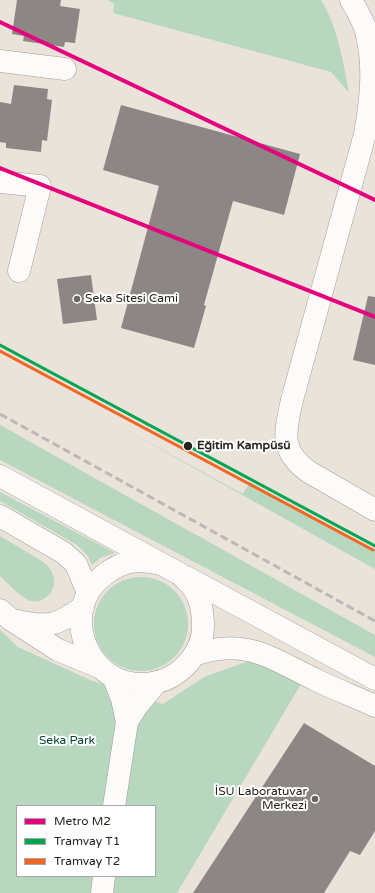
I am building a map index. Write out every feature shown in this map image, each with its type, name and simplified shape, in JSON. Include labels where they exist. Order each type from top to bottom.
[{"type":"main road","points":[[352,0],[366,30],[372,60],[372,86],[365,134],[294,392],[286,427],[287,443],[291,456],[299,465],[375,510]]},
{"type":"main road","points":[[0,61],[65,69]]},
{"type":"main road","points":[[0,182],[40,186],[19,272]]},
{"type":"main road","points":[[0,476],[375,679]]},
{"type":"main road","points":[[0,516],[64,554],[76,564],[85,600],[81,613],[81,633],[87,651],[106,672],[122,699],[127,722],[114,805]]},
{"type":"main road","points":[[140,561],[170,569],[194,590],[202,609],[204,630],[197,651],[186,666],[170,678],[152,684],[133,684],[58,650],[5,615],[36,625],[51,624],[67,619],[85,600],[101,577],[119,566],[140,561]]},
{"type":"main road","points":[[194,655],[210,650],[231,647],[256,651],[375,706]]},
{"type":"main road","points":[[127,722],[137,706],[157,682]]},
{"type":"main road","points":[[102,893],[104,877]]},
{"type":"green space","points":[[108,0],[321,0],[336,33],[349,93],[331,72],[113,13],[114,4]]},
{"type":"green space","points":[[106,419],[243,494],[250,482],[375,550],[375,569]]},
{"type":"green space","points":[[0,425],[375,635],[375,657],[0,460]]},
{"type":"green space","points":[[0,492],[115,553],[100,558],[92,565],[88,556],[77,545],[0,501]]},
{"type":"green space","points":[[0,536],[42,561],[50,569],[53,574],[54,584],[53,589],[47,597],[38,601],[28,600],[0,576]]},
{"type":"green space","points":[[141,577],[159,581],[174,591],[184,606],[188,624],[184,642],[174,657],[159,667],[141,671],[123,667],[108,657],[98,642],[94,624],[98,606],[108,591],[123,581]]},
{"type":"green space","name":"Seka Park","points":[[0,630],[18,647],[90,680],[163,704],[204,677],[252,660],[301,684],[177,893],[0,893]]},
{"type":"building","points":[[17,0],[61,0],[60,6],[80,9],[75,43],[65,42],[64,47],[23,41],[24,36],[12,34]]},
{"type":"building","points":[[14,85],[48,89],[47,99],[52,100],[47,141],[42,140],[41,152],[6,148],[6,143],[0,142],[0,102],[11,104]]},
{"type":"building","points":[[121,105],[300,154],[284,215],[233,201],[204,305],[206,306],[194,348],[121,328],[159,186],[103,170]]},
{"type":"building","name":"Seka Sitesi Cami","points":[[91,275],[97,320],[63,324],[57,279]]},
{"type":"building","points":[[368,296],[375,297],[375,365],[353,360]]},
{"type":"building","name":"İSU Laboratuvar Merkezi","points":[[304,723],[375,766],[375,831],[360,855],[350,851],[324,893],[193,893]]},
{"type":"railway","points":[[0,414],[375,621]]},
{"type":"metro line","name":"M2","points":[[0,22],[375,200]]},
{"type":"metro line","name":"M2","points":[[0,168],[375,317]]},
{"type":"tram line","name":"T1","points":[[0,345],[375,546]]},
{"type":"tram line","name":"T2","points":[[0,351],[373,550]]},
{"type":"place","name":"Seka Sitesi Cami","points":[[77,299]]},
{"type":"place","name":"Eğitim Kampüsü","points":[[188,446]]},
{"type":"place","name":"İSU Laboratuvar Merkezi","points":[[315,799]]}]
